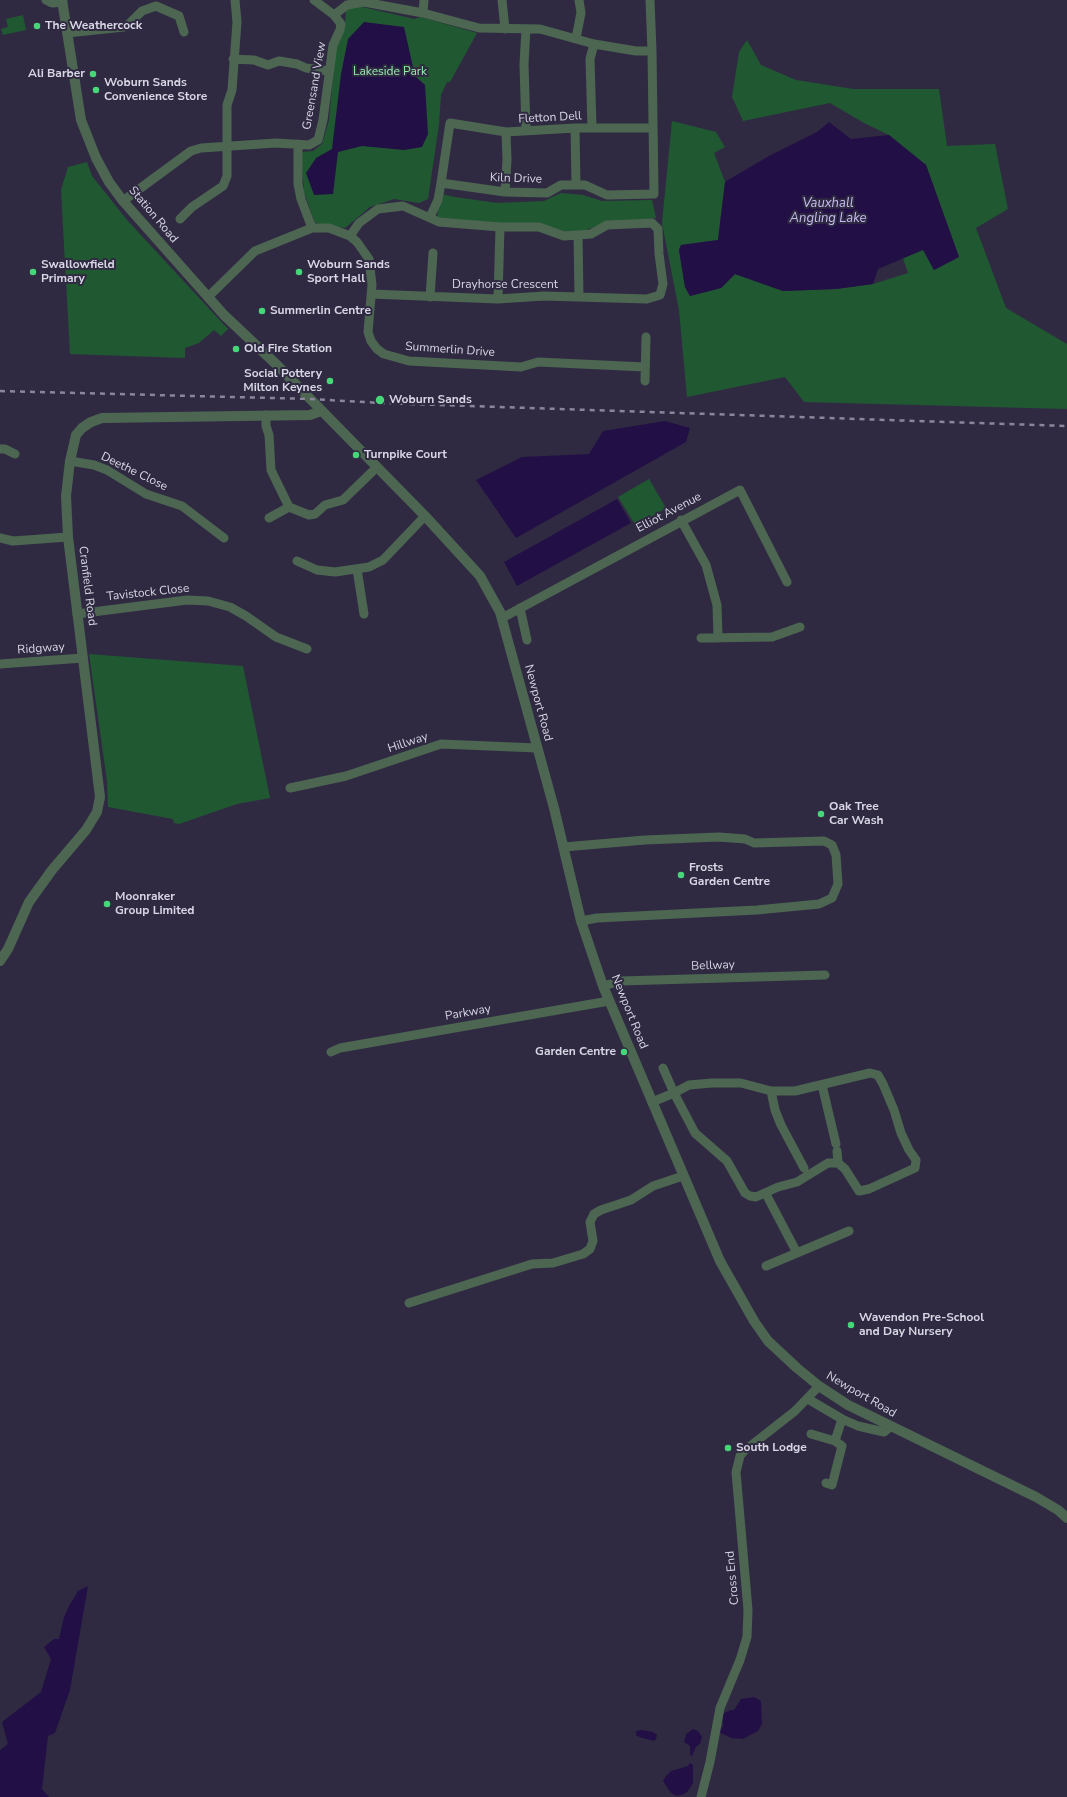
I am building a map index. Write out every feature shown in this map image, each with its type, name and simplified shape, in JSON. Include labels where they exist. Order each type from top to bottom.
[{"type":"street","points":[[46,0],[52,3],[62,1]]},
{"type":"street","points":[[180,219],[192,207],[223,186],[227,176],[228,146],[226,105],[232,90],[233,59],[237,22],[235,0]]},
{"type":"street","points":[[314,0],[334,15],[347,5],[364,1],[423,13],[479,28],[540,29],[594,44],[636,51],[652,51]]},
{"type":"street","points":[[423,13],[424,0]]},
{"type":"street","points":[[502,0],[505,28]]},
{"type":"street","points":[[576,38],[581,13],[578,0]]},
{"type":"street","points":[[650,0],[653,128]]},
{"type":"street","name":"Station Road","points":[[62,1],[81,120],[96,158],[109,182],[123,201],[224,315],[276,364],[310,399]]},
{"type":"street","points":[[67,33],[124,27],[142,11],[156,6],[179,16],[184,32]]},
{"type":"street","name":"Greensand View","points":[[123,201],[191,151],[201,148],[276,143],[309,145],[318,140],[323,120],[333,45],[340,30],[341,24],[334,15]]},
{"type":"street","points":[[526,29],[524,64],[526,130]]},
{"type":"street","points":[[592,128],[590,59],[594,44]]},
{"type":"street","points":[[233,59],[254,60],[268,65],[285,62],[298,64],[306,68],[329,71]]},
{"type":"street","name":"Fletton Dell","points":[[441,184],[450,123],[506,132],[575,128],[653,128]]},
{"type":"street","points":[[575,128],[576,185]]},
{"type":"street","name":"Kiln Drive","points":[[441,184],[505,192],[547,193],[561,185],[585,185],[607,195],[654,194],[653,128]]},
{"type":"street","points":[[505,192],[507,160],[506,132]]},
{"type":"street","points":[[298,144],[298,184],[301,199],[312,228]]},
{"type":"street","points":[[430,217],[438,200],[441,184]]},
{"type":"street","name":"Drayhorse Crescent","points":[[350,236],[359,223],[378,209],[403,206],[439,222],[500,227],[539,227],[564,236],[591,234],[607,225],[652,224],[658,229],[659,254],[663,284],[660,295],[647,299],[544,296],[498,299],[371,294]]},
{"type":"street","points":[[498,299],[500,227]]},
{"type":"street","name":"Summerlin Drive","points":[[208,297],[255,251],[312,228],[329,228],[350,236],[357,242],[369,259],[372,285],[368,332],[371,341],[377,349],[394,358],[409,361],[521,366],[538,362],[645,367]]},
{"type":"street","points":[[578,235],[579,297]]},
{"type":"street","points":[[430,297],[433,253]]},
{"type":"street","points":[[645,381],[646,337]]},
{"type":"street","name":"Newport Road","points":[[310,399],[425,516],[480,576],[502,618],[564,847],[581,921],[603,986],[720,1261],[754,1321],[768,1341],[783,1356],[819,1386],[848,1405],[890,1427],[1036,1497],[1058,1510],[1067,1518]]},
{"type":"street","name":"Cranfield Road","points":[[0,961],[8,949],[33,896],[52,870],[86,830],[99,805],[100,790],[68,537],[66,496],[70,461],[76,436],[82,428],[90,422],[102,418],[310,415],[321,411]]},
{"type":"street","points":[[266,415],[271,470],[289,507],[309,515],[315,514],[325,505],[343,500],[377,467]]},
{"type":"street","points":[[0,449],[5,449],[15,454]]},
{"type":"street","name":"Deethe Close","points":[[70,461],[94,465],[107,470],[146,494],[182,506],[224,538]]},
{"type":"street","name":"Elliot Avenue","points":[[502,618],[681,520],[740,490],[787,582]]},
{"type":"street","points":[[269,518],[289,507]]},
{"type":"street","points":[[297,560],[317,570],[335,572],[369,567],[383,560],[425,516]]},
{"type":"street","points":[[681,520],[706,565],[717,605],[718,638]]},
{"type":"street","points":[[0,538],[13,541],[68,537]]},
{"type":"street","points":[[357,569],[364,614]]},
{"type":"street","name":"Tavistock Close","points":[[77,614],[187,600],[208,601],[230,607],[246,616],[276,637],[307,649]]},
{"type":"street","points":[[520,608],[528,640]]},
{"type":"street","points":[[701,638],[772,637],[800,627]]},
{"type":"street","name":"Ridgway","points":[[0,664],[83,658]]},
{"type":"street","name":"Hillway","points":[[290,788],[346,776],[441,744],[537,748]]},
{"type":"street","points":[[564,847],[645,840],[719,837],[744,839],[754,843],[824,842],[832,845],[836,855],[838,884],[832,898],[818,904],[757,910],[597,918],[581,921]]},
{"type":"street","name":"Bellway","points":[[603,986],[621,980],[825,975]]},
{"type":"street","name":"Parkway","points":[[331,1052],[340,1048],[609,1001]]},
{"type":"street","points":[[652,1103],[674,1093],[689,1085],[741,1083],[771,1091],[795,1091],[870,1073],[878,1075],[894,1110],[906,1145],[916,1160],[914,1168],[869,1190],[859,1191],[845,1169],[838,1163],[828,1162],[818,1167],[797,1182],[778,1187],[766,1194],[754,1197],[747,1194],[728,1161],[695,1133],[674,1093],[663,1068]]},
{"type":"street","points":[[822,1085],[836,1147],[838,1163]]},
{"type":"street","points":[[771,1091],[775,1110],[781,1125],[804,1168]]},
{"type":"street","points":[[409,1303],[532,1264],[553,1263],[583,1254],[590,1249],[593,1241],[590,1222],[594,1214],[630,1200],[653,1186],[683,1176]]},
{"type":"street","points":[[766,1194],[796,1253]]},
{"type":"street","points":[[766,1266],[849,1231]]},
{"type":"street","name":"Cross End","points":[[701,1797],[710,1762],[720,1708],[740,1660],[747,1637],[748,1610],[736,1472],[740,1456],[744,1451],[779,1425],[808,1399],[819,1386]]},
{"type":"street","points":[[808,1399],[842,1419],[858,1426],[884,1432],[890,1427]]},
{"type":"street","points":[[835,1441],[842,1419]]},
{"type":"street","points":[[811,1434],[835,1441],[842,1446],[832,1485],[826,1483]]},
{"type":"green space","name":"Lakeside Park","points":[[354,5],[414,19],[421,17],[477,33],[450,82],[447,82],[441,95],[439,124],[428,199],[419,203],[394,199],[370,207],[345,228],[315,223],[304,192],[301,152],[313,151],[322,144],[329,120],[336,46],[345,27],[346,10]]},
{"type":"green space","points":[[23,15],[26,30],[3,35],[1,29],[8,27],[6,19]]},
{"type":"green space","points":[[747,40],[761,65],[796,80],[853,89],[939,89],[947,146],[995,144],[1008,209],[976,228],[1006,308],[1067,344],[1067,409],[804,402],[785,377],[687,397],[679,310],[662,223],[672,121],[716,132],[725,147],[714,153],[725,182],[718,240],[681,245],[679,250],[685,287],[690,296],[721,288],[735,274],[783,291],[836,289],[873,284],[908,273],[903,258],[923,249],[934,270],[959,257],[926,165],[889,135],[864,123],[830,103],[743,121],[732,97],[739,52]]},
{"type":"green space","points":[[87,162],[92,176],[127,220],[228,329],[221,336],[214,330],[199,343],[185,348],[185,358],[70,354],[61,190],[68,167]]},
{"type":"green space","points":[[561,193],[583,195],[602,201],[652,200],[656,218],[600,225],[580,232],[566,234],[458,222],[437,217],[441,194],[497,203],[544,201]]},
{"type":"green space","points":[[649,479],[666,508],[636,526],[618,497]]},
{"type":"green space","points":[[89,654],[243,666],[270,798],[237,804],[179,824],[174,823],[173,819],[108,807],[107,781]]},
{"type":"water","points":[[364,22],[404,27],[415,76],[425,85],[428,134],[422,147],[404,150],[362,146],[338,152],[333,194],[314,195],[306,173],[316,158],[332,149],[341,74],[348,39]]},
{"type":"water","name":"Vauxhall Angling Lake","points":[[829,122],[851,139],[889,135],[926,165],[959,257],[934,270],[923,250],[878,269],[873,284],[836,289],[783,291],[735,274],[721,288],[690,296],[685,287],[679,250],[681,245],[718,240],[725,182],[767,157],[817,132]]},
{"type":"water","points":[[665,421],[690,428],[686,442],[516,538],[476,480],[522,457],[589,454],[603,431]]},
{"type":"water","points":[[617,499],[631,523],[517,586],[504,562]]},
{"type":"water","points":[[88,1586],[70,1690],[55,1733],[48,1736],[42,1789],[49,1797],[0,1797],[0,1750],[8,1744],[2,1722],[41,1692],[51,1659],[44,1647],[54,1639],[59,1639],[64,1617],[69,1606],[78,1591]]},
{"type":"water","points":[[754,1697],[761,1701],[762,1724],[758,1731],[743,1739],[731,1738],[719,1732],[723,1726],[722,1714],[734,1710],[741,1699]]},
{"type":"water","points":[[693,1729],[698,1731],[702,1737],[700,1744],[696,1747],[692,1756],[690,1755],[690,1746],[684,1742],[686,1734]]},
{"type":"water","points":[[642,1730],[653,1732],[657,1735],[656,1739],[654,1741],[636,1735],[636,1731]]},
{"type":"water","points":[[690,1763],[693,1765],[693,1783],[688,1791],[677,1796],[671,1793],[663,1781],[666,1776],[671,1771],[688,1766]]},
{"type":"railway","points":[[0,391],[310,399],[381,403],[1067,426]]},
{"type":"place","name":"The Weathercock","points":[[37,26]]},
{"type":"place","name":"Ali Barber","points":[[93,74]]},
{"type":"place","name":"Woburn Sands Convenience Store","points":[[96,90]]},
{"type":"place","name":"Swallowfield Primary","points":[[33,272]]},
{"type":"place","name":"Woburn Sands Sport Hall","points":[[299,272]]},
{"type":"place","name":"Summerlin Centre","points":[[262,311]]},
{"type":"place","name":"Old Fire Station","points":[[236,349]]},
{"type":"place","name":"Social Pottery Milton Keynes","points":[[330,381]]},
{"type":"place","name":"Woburn Sands","points":[[380,400]]},
{"type":"place","name":"Turnpike Court","points":[[356,455]]},
{"type":"place","name":"Oak Tree Car Wash","points":[[821,814]]},
{"type":"place","name":"Frosts Garden Centre","points":[[681,875]]},
{"type":"place","name":"Moonraker Group Limited","points":[[107,904]]},
{"type":"place","name":"Garden Centre","points":[[624,1052]]},
{"type":"place","name":"Wavendon Pre-School and Day Nursery","points":[[851,1325]]},
{"type":"place","name":"South Lodge","points":[[728,1448]]}]
